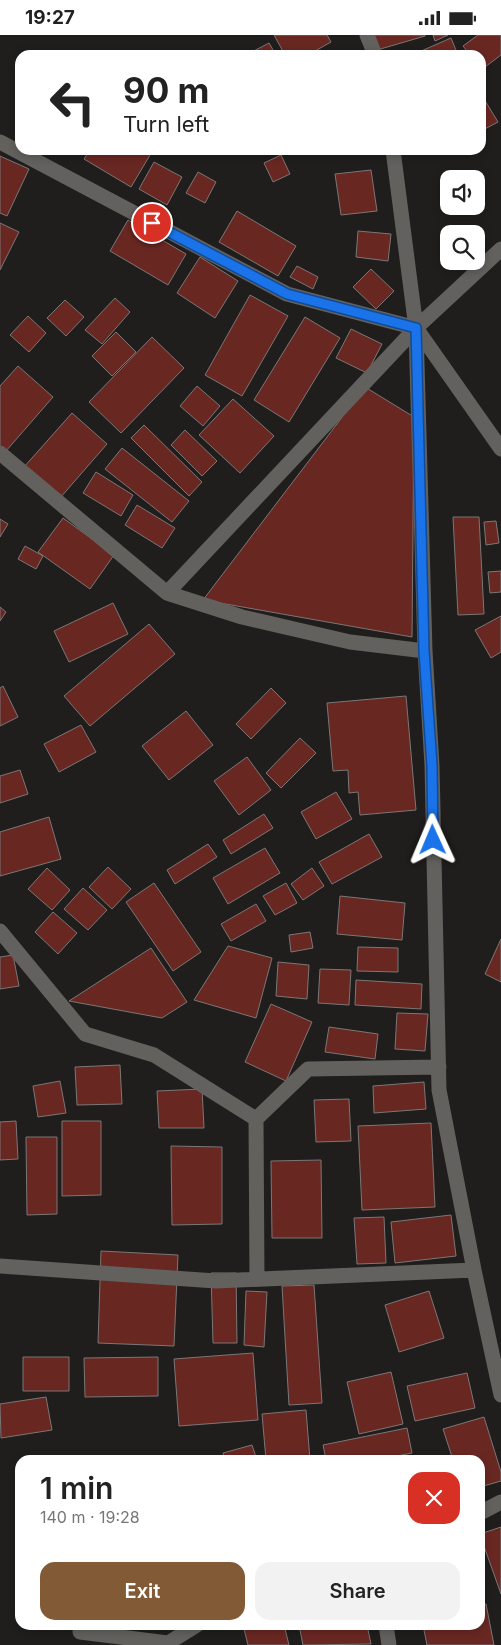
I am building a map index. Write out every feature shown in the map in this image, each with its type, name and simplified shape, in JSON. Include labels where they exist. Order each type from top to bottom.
[{"type":"street","points":[[367,35],[373,50]]},
{"type":"street","points":[[0,142],[15,150]]},
{"type":"street","points":[[25,155],[287,294],[416,328],[501,449]]},
{"type":"street","points":[[394,155],[416,328],[424,651],[432,765],[439,1090],[474,1270],[501,1395]]},
{"type":"street","points":[[167,593],[416,328],[501,249]]},
{"type":"street","points":[[0,453],[167,593],[242,617],[350,642],[424,651]]},
{"type":"street","points":[[0,931],[85,1034],[154,1055],[256,1119]]},
{"type":"street","points":[[257,1279],[256,1119],[308,1069],[438,1067]]},
{"type":"street","points":[[0,1266],[216,1281],[474,1270]]},
{"type":"street","points":[[485,1510],[501,1502]]},
{"type":"street","points":[[80,1632],[168,1643],[190,1630]]},
{"type":"street","points":[[387,1630],[389,1645]]},
{"type":"building","points":[[274,35],[327,35],[331,42],[317,50],[282,50]]},
{"type":"building","points":[[374,35],[425,35],[425,36],[377,50]]},
{"type":"building","points":[[433,35],[448,35],[435,41]]},
{"type":"building","points":[[478,35],[501,35],[501,55],[486,66],[486,50],[466,50],[463,46]]},
{"type":"building","points":[[451,38],[456,50],[423,50]]},
{"type":"building","points":[[269,43],[273,50],[256,50]]},
{"type":"building","points":[[486,102],[498,122],[486,128]]},
{"type":"building","points":[[87,155],[150,155],[131,187],[84,159]]},
{"type":"building","points":[[281,155],[290,174],[273,182],[264,163]]},
{"type":"building","points":[[0,156],[29,169],[7,216],[0,213]]},
{"type":"building","points":[[154,162],[182,177],[167,205],[139,189]]},
{"type":"building","points":[[371,170],[377,211],[341,215],[335,174]]},
{"type":"building","points":[[198,172],[216,182],[205,203],[186,193]]},
{"type":"building","points":[[237,211],[296,246],[278,276],[219,242]]},
{"type":"building","points":[[128,220],[186,254],[168,285],[110,251]]},
{"type":"building","points":[[0,223],[19,232],[0,270]]},
{"type":"building","points":[[358,231],[391,234],[388,261],[356,257]]},
{"type":"building","points":[[200,257],[238,281],[215,318],[177,293]]},
{"type":"building","points":[[297,266],[318,277],[313,289],[290,277]]},
{"type":"building","points":[[371,269],[394,291],[376,309],[353,287]]},
{"type":"building","points":[[250,295],[288,316],[242,396],[205,375]]},
{"type":"building","points":[[115,298],[130,312],[102,344],[85,330]]},
{"type":"building","points":[[65,300],[84,317],[66,336],[47,318]]},
{"type":"building","points":[[28,316],[46,333],[29,352],[10,335]]},
{"type":"building","points":[[305,317],[340,338],[289,422],[254,400]]},
{"type":"building","points":[[351,329],[382,344],[367,373],[336,358]]},
{"type":"building","points":[[116,332],[136,352],[112,376],[92,356]]},
{"type":"building","points":[[152,337],[184,368],[121,433],[89,402]]},
{"type":"building","points":[[18,366],[53,397],[6,451],[0,446],[0,386]]},
{"type":"building","points":[[197,386],[220,406],[203,426],[180,406]]},
{"type":"building","points":[[365,387],[414,417],[412,637],[203,600]]},
{"type":"building","points":[[233,399],[274,436],[240,473],[199,435]]},
{"type":"building","points":[[72,413],[107,444],[60,498],[24,467]]},
{"type":"building","points":[[144,425],[202,482],[189,496],[131,438]]},
{"type":"building","points":[[185,430],[217,461],[202,476],[171,445]]},
{"type":"building","points":[[122,448],[189,501],[172,522],[105,469]]},
{"type":"building","points":[[96,472],[133,495],[121,516],[83,493]]},
{"type":"building","points":[[137,505],[175,528],[162,548],[125,525]]},
{"type":"building","points":[[453,517],[479,517],[484,614],[458,615]]},
{"type":"building","points":[[63,518],[114,555],[90,589],[38,552]]},
{"type":"building","points":[[0,519],[8,524],[0,537]]},
{"type":"building","points":[[496,521],[499,543],[486,545],[484,522]]},
{"type":"building","points":[[25,546],[43,556],[36,569],[18,559]]},
{"type":"building","points":[[501,571],[501,592],[490,593],[488,572]]},
{"type":"building","points":[[113,603],[128,634],[69,662],[54,631]]},
{"type":"building","points":[[0,607],[6,612],[0,621]]},
{"type":"building","points":[[501,616],[501,652],[491,658],[475,630]]},
{"type":"building","points":[[149,624],[175,654],[90,726],[64,696]]},
{"type":"building","points":[[3,686],[18,717],[0,726],[0,688]]},
{"type":"building","points":[[271,688],[286,703],[251,739],[236,724]]},
{"type":"building","points":[[406,696],[416,810],[360,815],[358,792],[349,793],[348,770],[333,771],[327,703]]},
{"type":"building","points":[[186,711],[213,745],[169,780],[142,746]]},
{"type":"building","points":[[81,725],[96,752],[59,772],[44,744]]},
{"type":"building","points":[[300,738],[316,753],[281,788],[266,773]]},
{"type":"building","points":[[247,757],[271,790],[239,815],[214,781]]},
{"type":"building","points":[[20,770],[28,794],[0,803],[0,776]]},
{"type":"building","points":[[336,792],[352,819],[316,839],[301,812]]},
{"type":"building","points":[[264,814],[273,828],[231,854],[223,840]]},
{"type":"building","points":[[49,817],[61,859],[0,876],[0,832]]},
{"type":"building","points":[[369,834],[382,857],[332,884],[319,862]]},
{"type":"building","points":[[208,844],[217,857],[175,884],[167,870]]},
{"type":"building","points":[[265,848],[280,873],[228,904],[213,878]]},
{"type":"building","points":[[108,867],[131,889],[112,909],[89,887]]},
{"type":"building","points":[[47,868],[70,890],[52,910],[28,889]]},
{"type":"building","points":[[312,868],[324,886],[303,900],[291,884]]},
{"type":"building","points":[[154,883],[201,952],[173,971],[126,902]]},
{"type":"building","points":[[286,883],[297,903],[275,915],[263,896]]},
{"type":"building","points":[[83,888],[107,910],[88,930],[64,909]]},
{"type":"building","points":[[340,896],[405,903],[402,940],[337,934]]},
{"type":"building","points":[[256,904],[266,921],[231,941],[221,924]]},
{"type":"building","points":[[53,912],[77,933],[58,954],[35,932]]},
{"type":"building","points":[[310,932],[313,948],[291,952],[289,935]]},
{"type":"building","points":[[501,939],[501,982],[485,974]]},
{"type":"building","points":[[228,946],[272,958],[256,1018],[194,1000]]},
{"type":"building","points":[[358,947],[398,948],[398,972],[357,971]]},
{"type":"building","points":[[151,948],[187,1002],[162,1018],[69,1001]]},
{"type":"building","points":[[13,955],[19,986],[0,989],[0,957]]},
{"type":"building","points":[[278,962],[309,965],[307,999],[276,996]]},
{"type":"building","points":[[320,969],[351,970],[349,1005],[318,1003]]},
{"type":"building","points":[[356,980],[422,984],[421,1009],[355,1005]]},
{"type":"building","points":[[271,1004],[312,1022],[286,1081],[245,1062]]},
{"type":"building","points":[[397,1013],[428,1014],[425,1051],[395,1049]]},
{"type":"building","points":[[329,1027],[378,1034],[375,1059],[325,1052]]},
{"type":"building","points":[[120,1065],[122,1104],[77,1105],[75,1067]]},
{"type":"building","points":[[60,1081],[66,1113],[38,1117],[33,1086]]},
{"type":"building","points":[[424,1082],[426,1109],[374,1113],[373,1086]]},
{"type":"building","points":[[202,1089],[204,1128],[159,1128],[157,1091]]},
{"type":"building","points":[[349,1099],[351,1141],[316,1142],[314,1100]]},
{"type":"building","points":[[16,1121],[18,1159],[0,1160],[0,1122]]},
{"type":"building","points":[[62,1121],[101,1121],[101,1195],[62,1196]]},
{"type":"building","points":[[431,1123],[435,1207],[362,1210],[358,1126]]},
{"type":"building","points":[[26,1137],[57,1137],[57,1214],[27,1215]]},
{"type":"building","points":[[171,1146],[222,1147],[222,1224],[172,1225]]},
{"type":"building","points":[[321,1160],[322,1238],[272,1238],[271,1161]]},
{"type":"building","points":[[451,1215],[456,1256],[395,1263],[391,1222]]},
{"type":"building","points":[[384,1217],[386,1263],[357,1264],[354,1218]]},
{"type":"building","points":[[101,1251],[178,1255],[174,1346],[98,1343]]},
{"type":"building","points":[[211,1273],[236,1273],[237,1343],[213,1343]]},
{"type":"building","points":[[314,1285],[322,1403],[289,1405],[282,1286]]},
{"type":"building","points":[[246,1291],[267,1292],[264,1347],[244,1345]]},
{"type":"building","points":[[429,1291],[444,1338],[399,1352],[385,1305]]},
{"type":"building","points":[[253,1353],[258,1420],[179,1426],[174,1359]]},
{"type":"building","points":[[23,1357],[69,1357],[69,1391],[23,1391]]},
{"type":"building","points":[[158,1357],[158,1396],[85,1397],[84,1358]]},
{"type":"building","points":[[391,1372],[403,1424],[359,1434],[347,1382]]},
{"type":"building","points":[[467,1373],[475,1408],[415,1421],[407,1386]]},
{"type":"building","points":[[46,1397],[52,1430],[1,1438],[0,1404]]},
{"type":"building","points":[[306,1410],[310,1455],[266,1455],[262,1414]]},
{"type":"building","points":[[484,1417],[501,1472],[501,1481],[485,1486],[485,1455],[451,1455],[443,1429]]},
{"type":"building","points":[[407,1428],[412,1453],[402,1455],[325,1455],[323,1445]]},
{"type":"building","points":[[252,1445],[255,1455],[224,1455],[223,1453]]},
{"type":"building","points":[[501,1527],[501,1594],[485,1548],[485,1532]]},
{"type":"building","points":[[485,1604],[494,1645],[427,1645],[424,1630],[485,1630]]},
{"type":"building","points":[[244,1630],[285,1630],[289,1645],[248,1645]]},
{"type":"building","points":[[300,1630],[368,1630],[371,1644],[303,1645]]},
{"type":"route","points":[[152,223],[287,294],[416,328],[424,651],[432,765],[433,840]]}]
